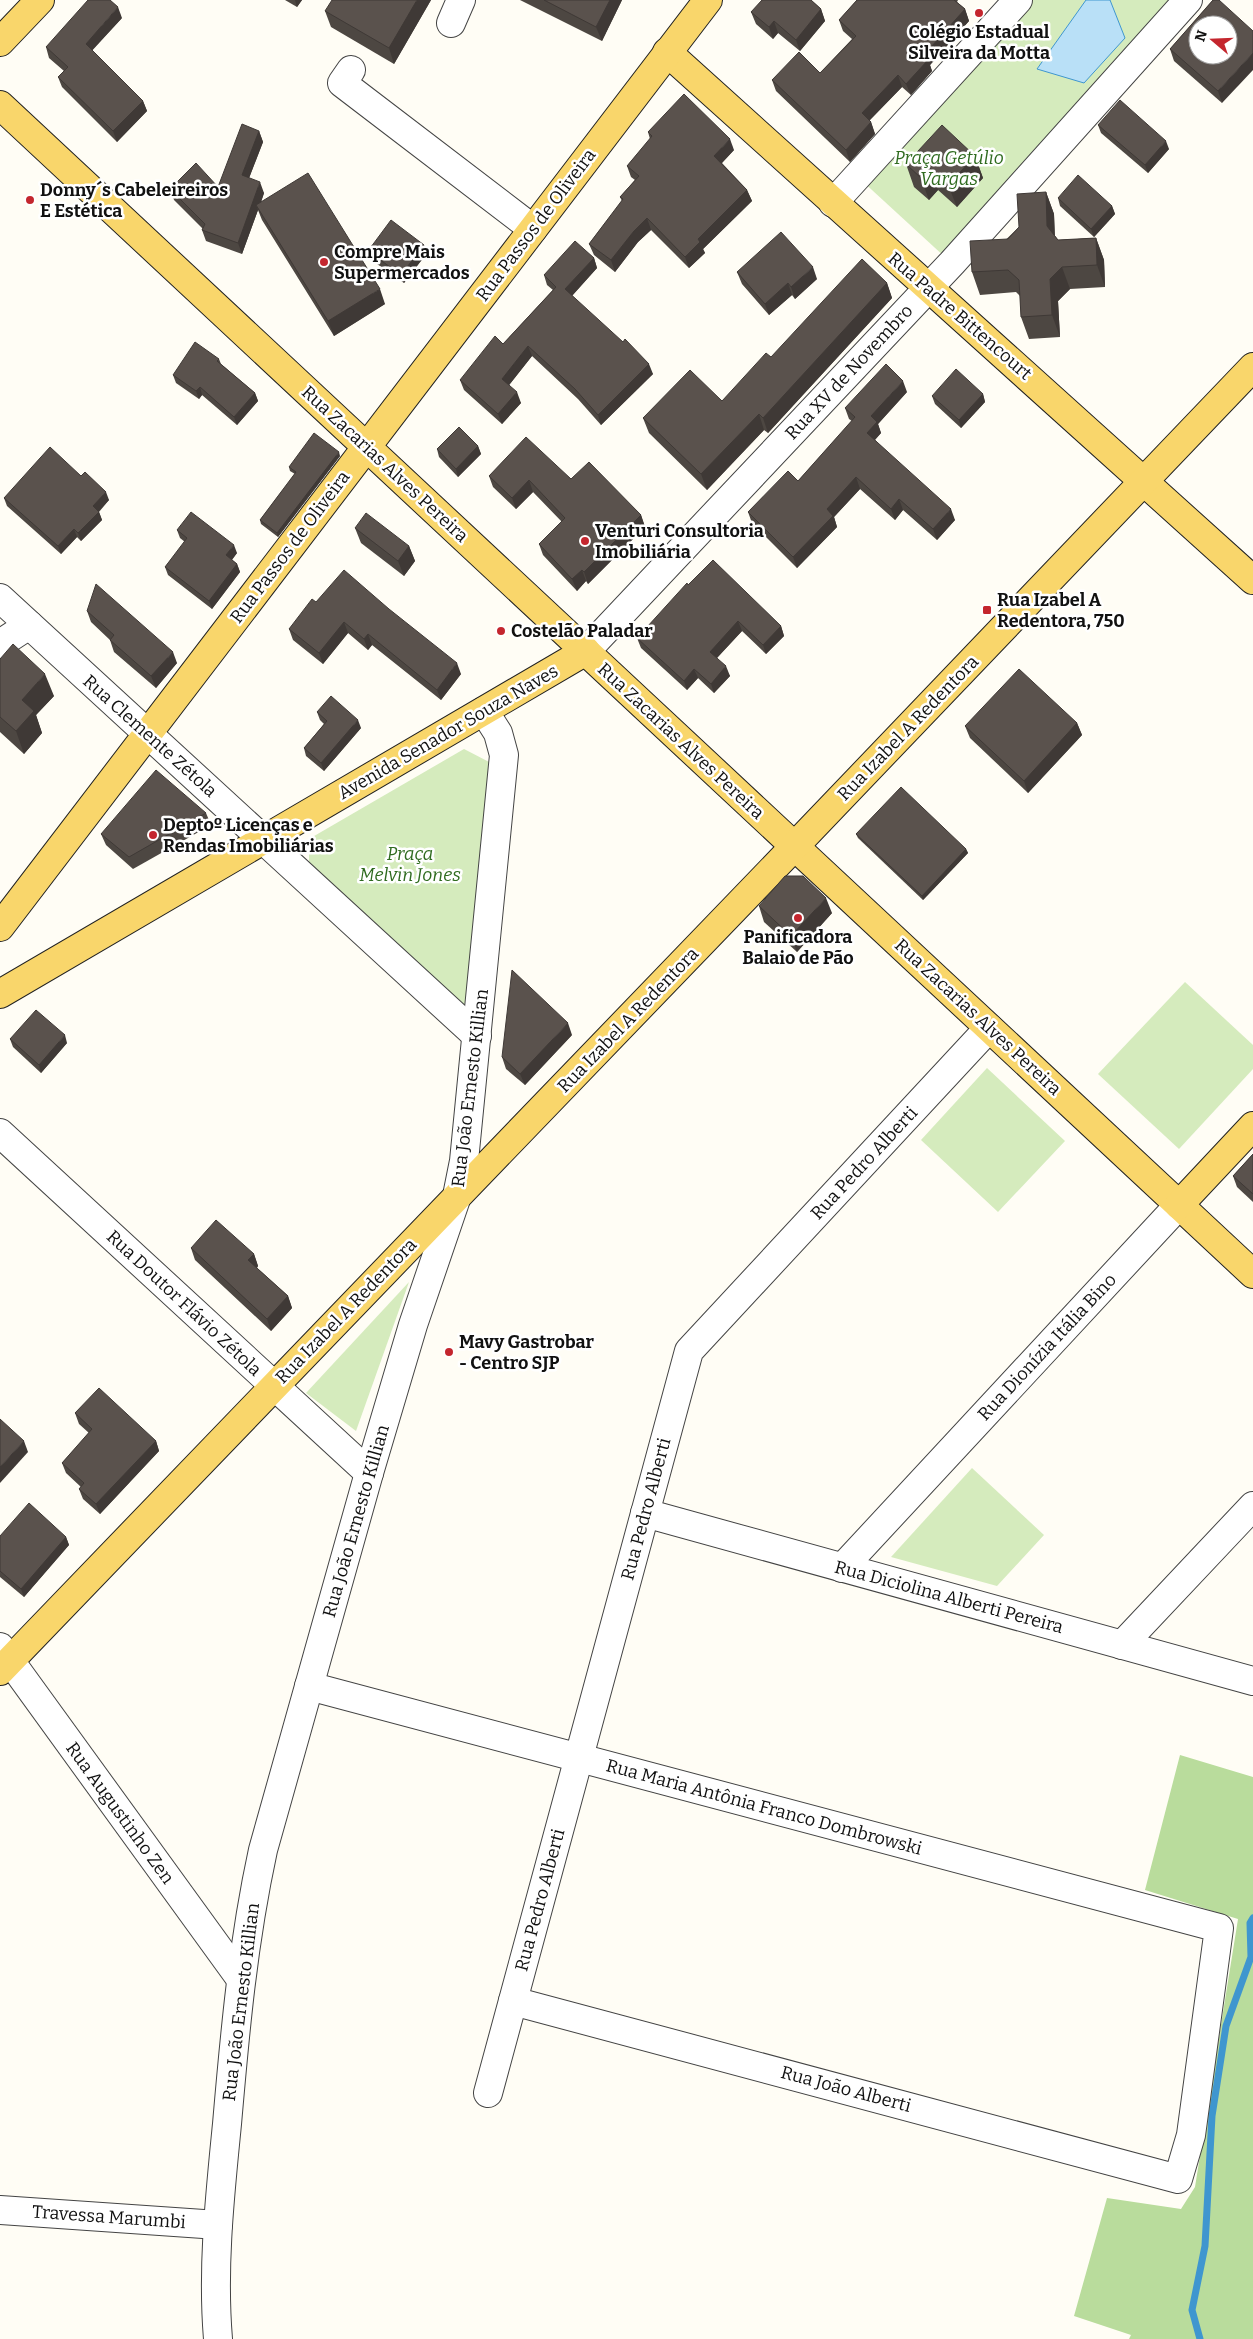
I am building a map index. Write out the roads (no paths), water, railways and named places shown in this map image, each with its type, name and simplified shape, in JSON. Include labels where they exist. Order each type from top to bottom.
[{"type":"main road","points":[[0,42],[40,0]]},
{"type":"main road","name":"Rua Passos de Oliveira","points":[[0,927],[708,0]]},
{"type":"main road","name":"Rua Padre Bittencourt","points":[[668,52],[833,203],[929,287],[1253,580]]},
{"type":"main road","name":"Rua Zacarias Alves Pereira","points":[[0,105],[1253,1274]]},
{"type":"main road","name":"Rua Izabel A Redentora","points":[[3,1660],[275,1386],[1253,367]]},
{"type":"main road","name":"Avenida Senador Souza Naves","points":[[0,994],[586,651]]},
{"type":"main road","name":"Rua Dionízia Itália Bino","points":[[1179,1205],[1253,1126]]},
{"type":"street","points":[[833,203],[1018,0]]},
{"type":"street","name":"Rua XV de Novembro","points":[[586,651],[929,287],[1188,0]]},
{"type":"street","points":[[350,70],[342,82],[533,229]]},
{"type":"street","name":"Rua Clemente Zétola","points":[[0,598],[477,1036]]},
{"type":"street","points":[[0,644],[29,625]]},
{"type":"street","name":"Rua João Ernesto Killian","points":[[218,2339],[216,2279],[218,2224],[240,1978],[251,1905],[263,1850],[369,1473],[410,1334],[457,1196],[467,1138],[504,755],[498,733],[484,711]]},
{"type":"street","name":"Rua Pedro Alberti","points":[[488,2093],[689,1351],[989,1028]]},
{"type":"street","name":"Rua Doutor Flávio Zétola","points":[[0,1133],[369,1473]]},
{"type":"street","name":"Rua Dionízia Itália Bino","points":[[842,1568],[1179,1205]]},
{"type":"street","points":[[1122,1645],[1253,1506]]},
{"type":"street","name":"Rua Diciolina Alberti Pereira","points":[[645,1513],[1253,1681]]},
{"type":"street","name":"Rua Augustinho Zen","points":[[3,1660],[240,1978]]},
{"type":"street","name":"Rua Maria Antônia Franco Dombrowski","points":[[309,1686],[1219,1928],[1191,2135],[1178,2179]]},
{"type":"street","name":"Rua João Alberti","points":[[513,2001],[1178,2179]]},
{"type":"street","name":"Travessa Marumbi","points":[[0,2210],[218,2224]]},
{"type":"water","points":[[1086,0],[1110,0],[1125,38],[1084,83],[1037,69]]},
{"type":"waterway","points":[[1200,2339],[1192,2310],[1205,2246],[1212,2116],[1226,2026],[1251,1957],[1250,1923],[1253,1918]]},
{"type":"place","name":"Colégio Estadual Silveira da Motta","points":[[979,13]]},
{"type":"place","name":"Donny´s Cabeleireiros E Estética","points":[[30,200]]},
{"type":"place","name":"Compre Mais Supermercados","points":[[324,262]]},
{"type":"place","name":"Venturi Consultoria Imobiliária","points":[[585,541]]},
{"type":"place","name":"Rua Izabel A Redentora, 750","points":[[987,610]]},
{"type":"place","name":"Costelão Paladar","points":[[501,631]]},
{"type":"place","name":"Deptoº Licenças e Rendas Imobiliárias","points":[[153,835]]},
{"type":"place","name":"Panificadora Balaio de Pão","points":[[798,918]]},
{"type":"place","name":"Mavy Gastrobar - Centro SJP","points":[[449,1352]]},
{"type":"park label","name":"Praça Getúlio Vargas","points":[[949,168]]},
{"type":"park label","name":"Praça Melvin Jones","points":[[410,864]]}]
